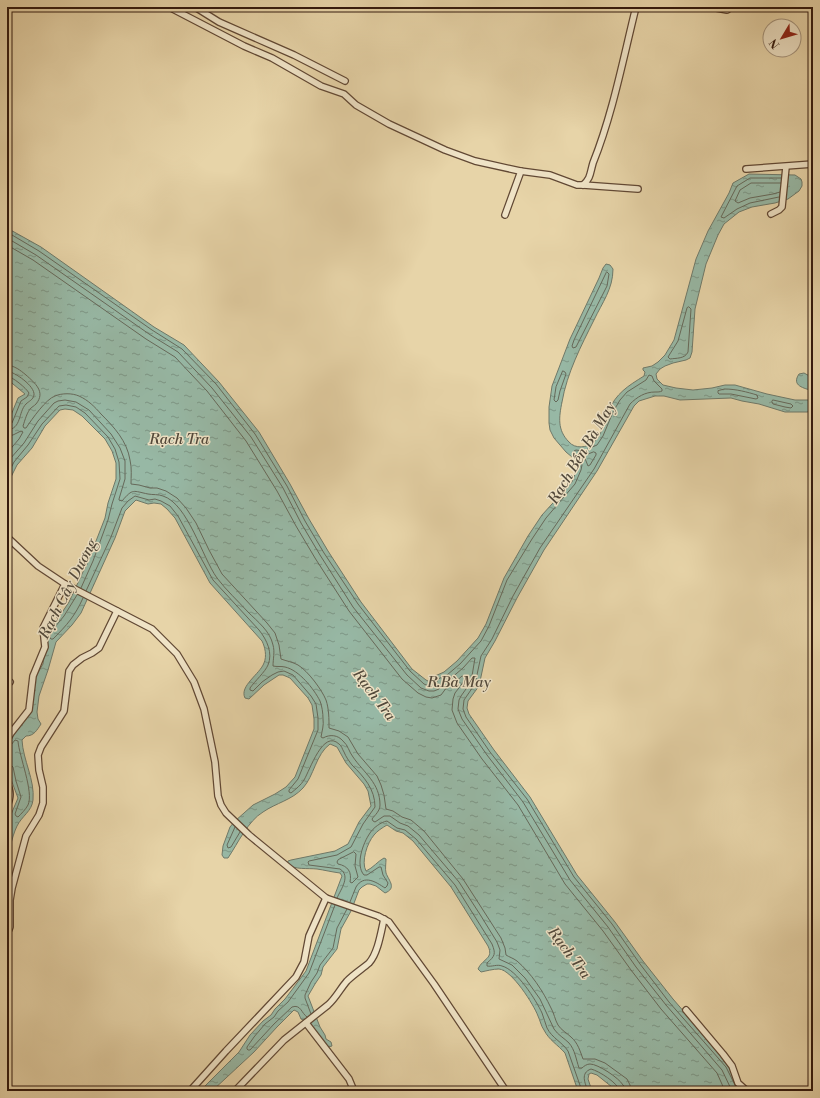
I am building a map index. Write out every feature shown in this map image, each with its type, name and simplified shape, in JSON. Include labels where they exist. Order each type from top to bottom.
[{"type":"street","points":[[170,7],[244,46],[272,58],[321,86],[344,94],[356,105],[389,124],[445,150],[475,161],[521,171],[550,175],[577,185],[583,184],[638,189]]},
{"type":"street","points":[[195,7],[219,22],[345,81]]},
{"type":"street","points":[[583,184],[588,180],[602,142],[636,7]]},
{"type":"street","points":[[711,7],[727,10],[731,7]]},
{"type":"street","points":[[746,169],[785,170],[813,164]]},
{"type":"street","points":[[771,214],[782,207],[785,170]]},
{"type":"street","points":[[505,216],[521,171]]},
{"type":"street","points":[[7,537],[38,566],[66,585],[152,628],[177,654],[194,682],[204,709],[215,762],[218,796],[221,805],[228,816],[249,835],[328,899],[390,922],[489,1064],[506,1091]]},
{"type":"street","points":[[7,740],[29,710],[33,676],[44,648],[43,628],[66,585]]},
{"type":"street","points":[[7,934],[10,927],[10,900],[12,888],[26,836],[39,815],[43,803],[43,787],[39,770],[38,755],[41,747],[64,711],[69,672],[73,665],[99,648],[117,611]]},
{"type":"street","points":[[7,783],[10,797],[7,806]]},
{"type":"street","points":[[190,1091],[296,977],[304,962],[310,936],[328,899]]},
{"type":"street","points":[[235,1091],[284,1040],[334,1001],[349,979],[369,963],[373,957],[384,919]]},
{"type":"street","points":[[686,1010],[723,1054],[732,1066],[738,1082],[747,1091]]},
{"type":"street","points":[[306,1023],[350,1079],[354,1091]]},
{"type":"water","name":"Rạch Tra","points":[[749,174],[795,175],[801,179],[802,186],[799,191],[788,199],[752,207],[739,212],[724,224],[706,264],[695,309],[692,352],[690,358],[660,369],[656,374],[657,379],[663,385],[676,388],[693,390],[735,385],[795,400],[813,400],[813,411],[785,412],[759,404],[731,398],[680,400],[664,396],[655,396],[639,401],[634,406],[597,471],[544,550],[517,598],[485,658],[479,686],[468,701],[467,708],[469,714],[494,750],[530,797],[577,875],[615,922],[673,999],[730,1065],[743,1091],[617,1091],[597,1075],[591,1073],[589,1074],[588,1079],[592,1091],[578,1091],[565,1053],[546,1034],[536,1011],[516,981],[510,975],[499,969],[481,972],[478,969],[490,954],[488,946],[451,887],[413,841],[403,833],[396,831],[387,825],[381,828],[371,838],[364,858],[364,863],[366,871],[382,859],[386,859],[386,873],[391,884],[391,889],[385,893],[376,886],[367,884],[359,890],[351,911],[341,929],[337,949],[323,967],[321,975],[308,996],[320,1027],[326,1039],[331,1042],[332,1046],[328,1047],[319,1038],[308,1022],[301,1019],[298,1012],[294,1010],[254,1052],[212,1091],[200,1091],[239,1052],[250,1035],[285,999],[306,971],[342,876],[340,873],[290,866],[287,864],[288,861],[335,851],[348,844],[359,822],[371,806],[368,791],[346,763],[337,747],[330,744],[321,753],[307,783],[303,788],[294,796],[268,809],[258,816],[248,827],[228,858],[224,858],[222,855],[223,846],[230,827],[235,821],[253,805],[286,787],[295,777],[314,729],[312,705],[308,698],[290,678],[283,675],[279,675],[264,685],[249,699],[245,698],[244,694],[247,685],[262,667],[265,660],[265,652],[262,641],[210,583],[175,518],[167,509],[161,504],[148,504],[136,500],[125,511],[115,538],[81,613],[56,642],[39,696],[37,712],[38,719],[41,724],[33,734],[26,736],[22,740],[24,755],[31,778],[33,800],[31,807],[19,822],[15,831],[10,846],[7,867],[7,824],[18,798],[12,782],[7,760],[8,742],[31,711],[35,678],[43,664],[46,632],[69,602],[89,559],[105,518],[116,479],[116,463],[112,451],[105,439],[82,416],[73,410],[60,410],[45,426],[32,448],[17,465],[7,485],[7,425],[18,398],[25,394],[7,379],[7,228],[41,247],[154,327],[184,345],[219,382],[259,432],[328,551],[361,602],[412,669],[432,683],[435,676],[444,672],[457,661],[478,638],[486,624],[504,578],[528,536],[542,515],[572,482],[578,465],[554,438],[550,430],[549,407],[552,386],[570,339],[603,268],[606,264],[610,265],[613,269],[611,283],[571,370],[564,391],[560,413],[562,433],[569,442],[578,447],[588,446],[596,440],[601,432],[611,405],[619,395],[644,376],[645,372],[643,368],[652,366],[665,355],[674,340],[696,259],[708,231],[733,183]]},
{"type":"water","points":[[804,373],[813,378],[813,391],[798,384],[797,378],[799,374]]},
{"type":"water label","name":"Rạch Bến Bà May","points":[[582,453]]},
{"type":"water label","name":"Rạch Cây Dương","points":[[68,589]]},
{"type":"water label","name":"R.Bà May","points":[[459,682]]}]
